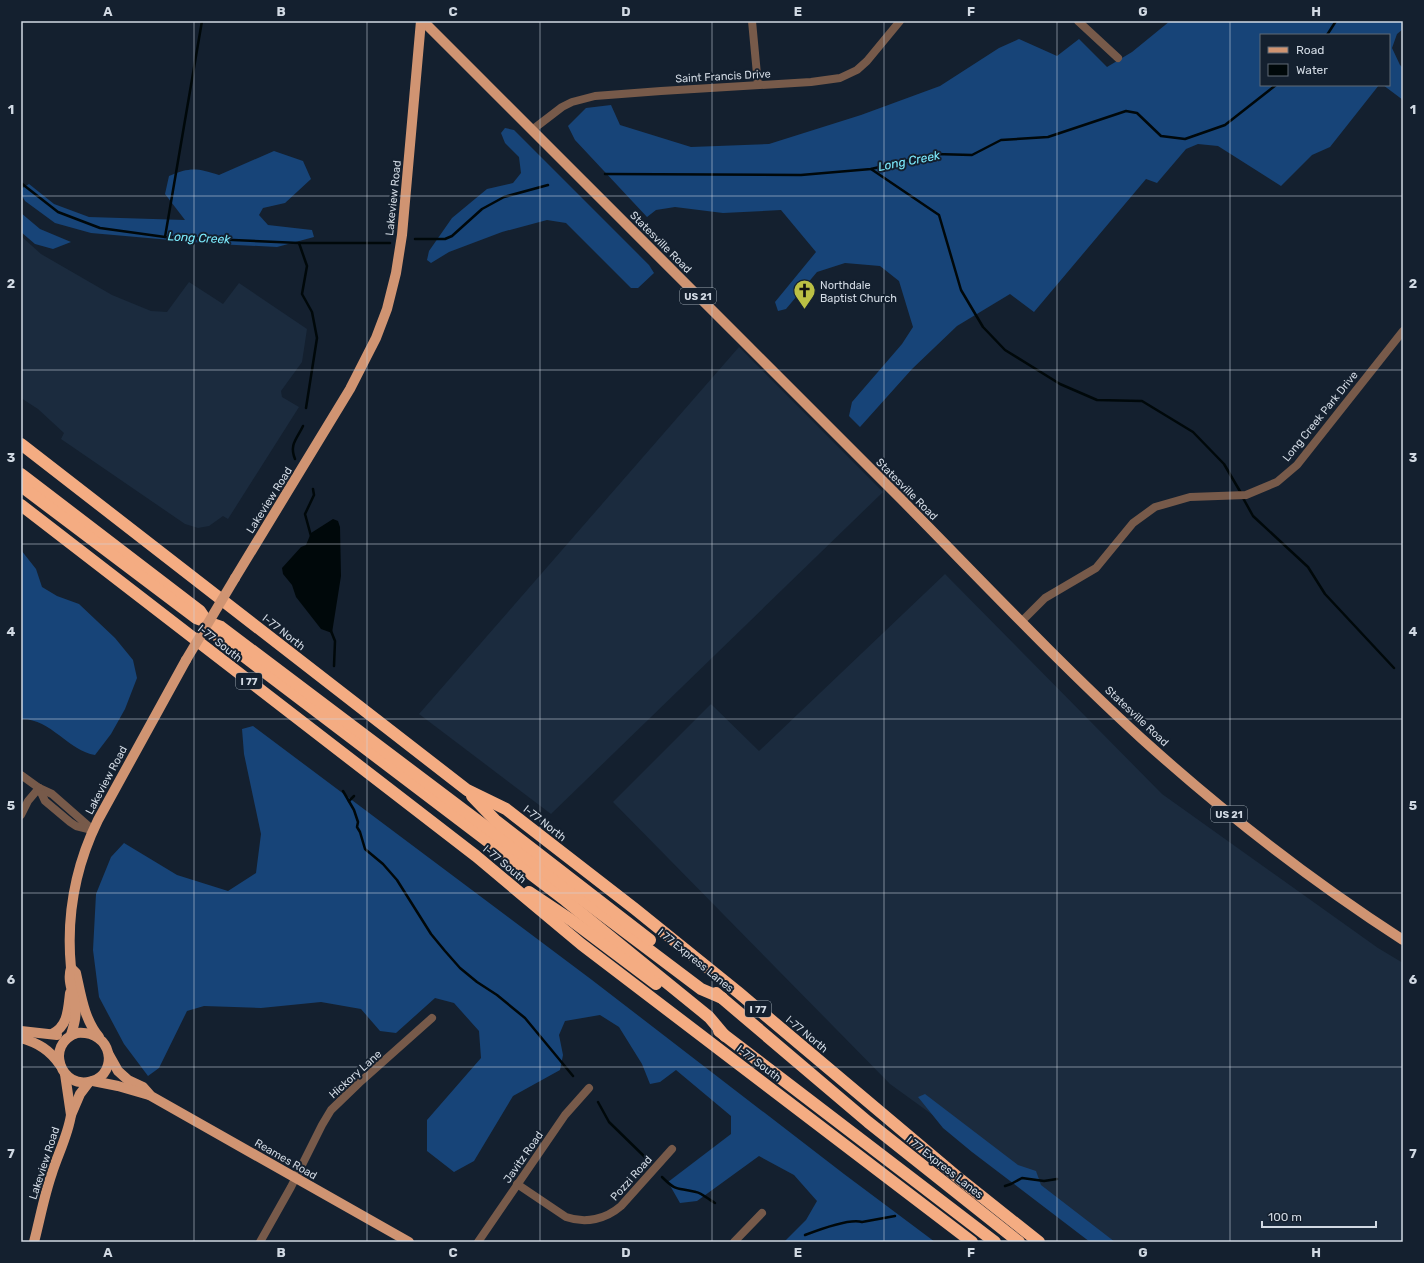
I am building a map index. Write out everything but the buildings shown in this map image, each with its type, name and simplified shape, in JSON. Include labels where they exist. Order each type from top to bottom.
[{"type":"highway","name":"I-77 North","points":[[21,444],[467,790],[506,809],[635,909],[745,998],[914,1142],[1039,1242]]},
{"type":"highway","points":[[21,474],[180,601],[196,618],[208,622],[216,635],[236,644],[701,989],[722,998]]},
{"type":"highway","points":[[21,486],[180,601]]},
{"type":"highway","name":"I-77 South","points":[[21,505],[476,856],[580,944],[972,1242]]},
{"type":"highway","points":[[236,644],[583,915],[710,1017],[725,1036]]},
{"type":"highway","name":"I 77 Express Lanes","points":[[467,790],[495,820],[626,921],[722,998],[868,1122],[1019,1242]]},
{"type":"highway","name":"I 77","points":[[476,856],[571,920],[995,1242]]},
{"type":"main road","name":"Statesville Road","points":[[422,21],[1139,736],[1264,842],[1350,905],[1403,940]]},
{"type":"main road","name":"Lakeview Road","points":[[69,1036],[76,1017],[69,975],[72,968],[70,936],[73,896],[82,857],[93,830],[208,622],[350,389],[376,338],[387,308],[396,273],[402,235],[422,21]]},
{"type":"main road","name":"Lakeview Road","points":[[72,968],[76,973],[87,1016],[94,1031],[101,1040]]},
{"type":"main road","points":[[52,1034],[58,1031],[63,1025],[67,1015],[71,985]]},
{"type":"main road","points":[[21,1031],[69,1036],[85,1033],[92,1034],[101,1040],[106,1046],[109,1055],[108,1063],[105,1071],[99,1078],[91,1081],[75,1081],[65,1074],[54,1056],[47,1049],[36,1043],[21,1038]]},
{"type":"main road","points":[[60,1065],[58,1059],[59,1051],[69,1036]]},
{"type":"main road","name":"Reames Road","points":[[109,1055],[118,1071],[123,1076],[142,1087],[151,1096],[410,1242]]},
{"type":"main road","name":"Lakeview Road","points":[[65,1074],[71,1114]]},
{"type":"main road","name":"Lakeview Road","points":[[34,1242],[44,1200],[67,1133],[71,1114],[80,1094],[91,1081]]},
{"type":"main road","name":"Reames Road","points":[[91,1081],[118,1086],[151,1096]]},
{"type":"street","points":[[752,21],[758,85]]},
{"type":"street","name":"Saint Francis Drive","points":[[532,130],[562,107],[582,99],[607,95],[811,82],[848,75],[867,62],[900,21]]},
{"type":"street","points":[[1078,21],[1118,58]]},
{"type":"street","name":"Long Creek Park Drive","points":[[1022,621],[1045,598],[1096,568],[1133,523],[1154,507],[1190,497],[1246,495],[1277,482],[1297,464],[1403,331]]},
{"type":"street","points":[[21,775],[39,788],[45,801],[70,822],[76,826],[93,830]]},
{"type":"street","points":[[21,815],[28,801],[39,788]]},
{"type":"street","name":"Hickory Lane","points":[[260,1242],[331,1110],[432,1018]]},
{"type":"street","name":"Javitz Road","points":[[478,1242],[565,1115],[589,1088]]},
{"type":"street","name":"Pozzi Road","points":[[517,1184],[566,1217],[574,1220],[605,1217],[613,1213],[621,1206],[672,1148]]},
{"type":"street","points":[[734,1242],[762,1213]]},
{"type":"shaded area","points":[[1170,21],[1403,21],[1403,29],[1397,34],[1392,48],[1403,68],[1403,100],[1384,86],[1390,86],[1390,34],[1260,34],[1260,86],[1378,86],[1330,147],[1312,155],[1281,186],[1218,146],[1198,144],[1186,149],[1157,183],[1146,179],[1034,312],[1010,294],[957,326],[912,369],[860,427],[849,416],[852,402],[902,344],[913,327],[899,281],[880,266],[845,263],[817,272],[786,309],[778,311],[775,302],[816,252],[781,210],[723,213],[675,207],[656,210],[647,217],[575,140],[568,126],[586,108],[611,105],[620,125],[691,147],[769,144],[861,115],[940,86],[999,48],[1019,39],[1057,56],[1079,39],[1107,67],[1132,52]]},
{"type":"shaded area","points":[[505,128],[514,130],[649,265],[654,273],[638,288],[631,288],[566,223],[547,220],[502,232],[449,252],[431,263],[427,260],[429,251],[452,218],[487,189],[513,183],[521,173],[519,157],[505,143],[501,133]]},
{"type":"shaded area","points":[[274,151],[303,161],[311,179],[285,203],[263,208],[259,215],[268,225],[312,230],[314,237],[277,247],[216,244],[91,233],[55,223],[25,201],[21,194],[21,189],[29,184],[54,204],[89,217],[185,220],[165,194],[169,176],[188,170],[199,170],[219,175]]},
{"type":"shaded area","points":[[21,213],[40,229],[71,242],[53,249],[35,244],[21,232]]},
{"type":"shaded area","points":[[21,236],[41,254],[112,295],[151,311],[167,312],[189,282],[223,304],[239,283],[307,329],[302,362],[281,391],[282,397],[299,407],[228,519],[223,516],[209,526],[198,528],[185,524],[61,439],[64,433],[38,409],[21,398]]},
{"type":"shaded area","points":[[739,347],[883,492],[551,814],[419,714]]},
{"type":"shaded area","points":[[21,550],[36,569],[42,587],[57,596],[79,604],[115,638],[133,660],[137,678],[125,709],[111,734],[95,755],[77,748],[41,724],[31,720],[21,719]]},
{"type":"shaded area","points":[[945,574],[1162,794],[1378,948],[1403,963],[1403,1242],[1108,1242],[890,1084],[613,802],[711,704],[759,751]]},
{"type":"shaded area","points":[[253,726],[592,980],[844,1174],[935,1242],[784,1242],[806,1220],[817,1201],[794,1175],[759,1156],[697,1201],[680,1203],[668,1182],[731,1134],[731,1116],[676,1070],[660,1082],[650,1084],[642,1064],[619,1027],[600,1015],[565,1021],[559,1035],[563,1055],[560,1070],[513,1096],[474,1161],[454,1172],[427,1151],[427,1120],[481,1058],[479,1031],[454,1003],[435,998],[396,1033],[380,1031],[361,1009],[321,1002],[261,1008],[204,1006],[187,1011],[159,1068],[148,1076],[124,1044],[99,997],[93,950],[96,894],[111,857],[124,843],[177,875],[228,891],[256,873],[261,834],[244,754],[242,729]]},
{"type":"shaded area","points":[[925,1094],[1018,1165],[1036,1171],[1041,1185],[1115,1242],[1090,1242],[972,1152],[943,1128],[918,1097]]},
{"type":"water","points":[[333,519],[338,521],[340,527],[341,576],[332,633],[321,629],[296,597],[292,585],[283,574],[282,568],[301,547],[306,545],[311,533]]},
{"type":"waterway","points":[[165,237],[202,21]]},
{"type":"waterway","name":"Long Creek","points":[[1328,34],[1336,21]]},
{"type":"waterway","name":"Long Creek","points":[[605,174],[801,175],[871,169],[935,154],[972,155],[1001,140],[1048,137],[1126,111],[1137,113],[1161,136],[1185,139],[1225,125],[1275,86]]},
{"type":"waterway","points":[[871,169],[939,215],[961,290],[983,327],[1005,350],[1060,384],[1097,400],[1142,401],[1193,432],[1224,464],[1241,493]]},
{"type":"waterway","name":"Long Creek","points":[[21,183],[58,212],[100,228],[165,237],[299,243],[390,243]]},
{"type":"waterway","name":"Long Creek","points":[[415,239],[445,239],[452,236],[482,209],[504,197],[548,185]]},
{"type":"waterway","points":[[299,243],[307,266],[302,294],[312,312],[317,338],[306,408]]},
{"type":"waterway","points":[[295,459],[293,454],[293,445],[303,426]]},
{"type":"waterway","points":[[311,536],[305,514],[314,495],[313,489]]},
{"type":"waterway","points":[[1243,498],[1253,516],[1308,567],[1325,594],[1394,668]]},
{"type":"waterway","points":[[331,631],[335,641],[334,666]]},
{"type":"waterway","points":[[343,791],[354,810],[358,822],[357,827],[365,849],[383,864],[397,880],[431,934],[460,968],[525,1018],[573,1076]]},
{"type":"waterway","points":[[349,801],[354,796]]},
{"type":"waterway","points":[[598,1102],[609,1122],[649,1161]]},
{"type":"waterway","points":[[662,1177],[674,1187],[698,1193],[715,1203]]},
{"type":"waterway","points":[[1005,1186],[1022,1178],[1044,1181],[1057,1179]]},
{"type":"waterway","points":[[805,1235],[842,1223],[857,1221],[862,1222],[895,1216]]},
{"type":"place","name":"Northdale Baptist Church","points":[[805,310]]}]
